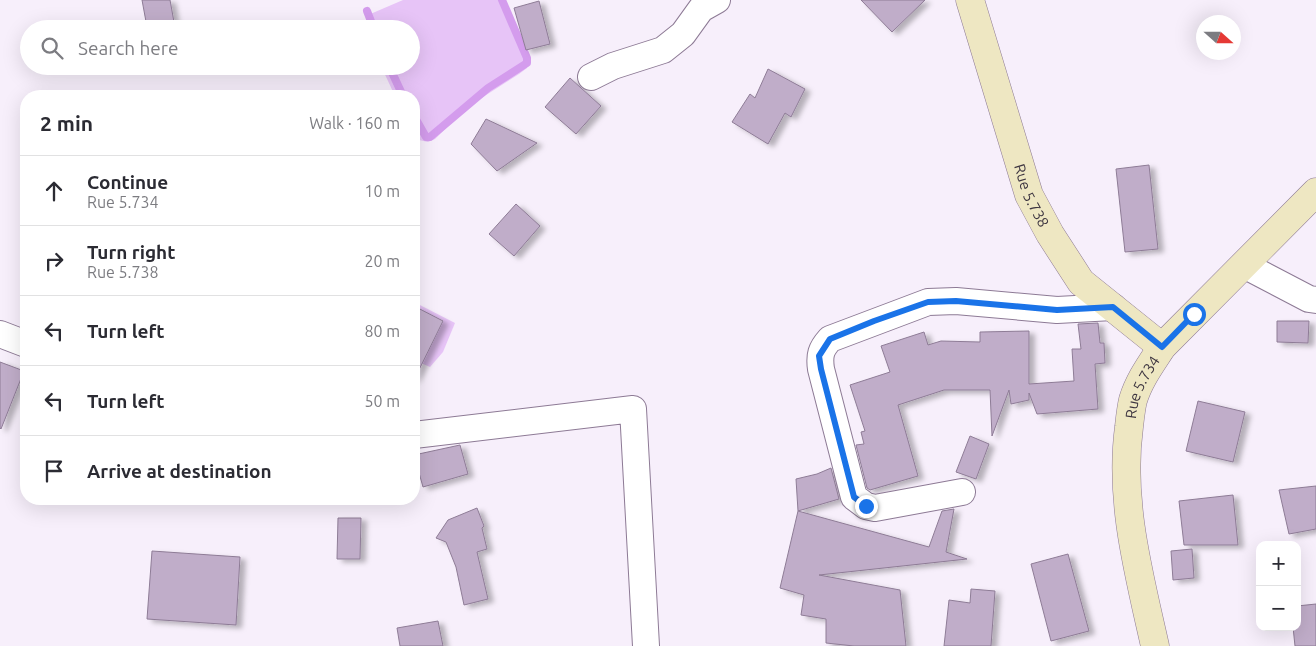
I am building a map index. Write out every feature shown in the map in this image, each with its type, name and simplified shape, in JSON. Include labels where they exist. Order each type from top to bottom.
[{"type":"street","points":[[591,77],[613,66],[663,50],[683,34],[701,9],[716,0]]},
{"type":"street","name":"Rue 5.738","points":[[970,0],[1029,196],[1050,234],[1080,282],[1162,347]]},
{"type":"street","name":"Rue 5.734","points":[[1155,646],[1139,576],[1127,502],[1127,444],[1133,401],[1143,376],[1162,347],[1316,192]]},
{"type":"street","points":[[1244,265],[1316,300]]},
{"type":"street","points":[[962,492],[875,508],[860,503],[854,497],[821,369],[819,356],[824,346],[830,339],[839,335],[928,302],[956,301],[1057,310],[1113,307]]},
{"type":"street","points":[[0,334],[20,342]]},
{"type":"street","points":[[420,434],[633,410],[646,646]]},
{"type":"shaded area","points":[[403,0],[504,0],[527,63],[527,68],[469,106],[435,139],[428,142],[420,140],[420,90],[392,90],[385,75],[420,75],[420,20],[366,20],[368,15]]},
{"type":"shaded area","points":[[420,305],[455,323],[443,352],[430,367],[420,363]]},
{"type":"building","points":[[142,0],[170,0],[174,20],[146,20]]},
{"type":"building","points":[[861,0],[925,0],[892,32]]},
{"type":"building","points":[[539,1],[550,44],[526,50],[514,8]]},
{"type":"building","points":[[768,69],[805,89],[791,117],[785,113],[768,144],[732,122],[750,94],[755,98]]},
{"type":"building","points":[[570,78],[601,106],[576,134],[545,107]]},
{"type":"building","points":[[486,119],[537,143],[497,171],[471,144]]},
{"type":"building","points":[[1149,165],[1158,249],[1125,252],[1116,169]]},
{"type":"building","points":[[516,204],[540,226],[514,256],[489,234]]},
{"type":"building","points":[[420,309],[443,321],[420,368]]},
{"type":"building","points":[[1277,321],[1309,321],[1308,343],[1277,342]]},
{"type":"building","points":[[1098,323],[1100,343],[1104,343],[1105,363],[1095,364],[1098,409],[1037,414],[1029,393],[1029,400],[1011,404],[1009,390],[992,436],[990,390],[944,390],[898,405],[918,476],[870,490],[867,488],[856,445],[864,444],[861,432],[865,431],[850,385],[890,372],[881,346],[924,332],[928,345],[941,341],[980,342],[980,332],[1029,331],[1029,384],[1074,381],[1072,349],[1081,349],[1078,324]]},
{"type":"building","points":[[0,362],[20,370],[20,381],[0,428]]},
{"type":"building","points":[[1198,401],[1245,412],[1233,462],[1186,451]]},
{"type":"building","points":[[970,436],[989,444],[976,479],[956,472]]},
{"type":"building","points":[[460,445],[468,474],[423,487],[420,476],[420,454]]},
{"type":"building","points":[[831,468],[839,499],[798,511],[796,479],[817,474]]},
{"type":"building","points":[[1316,486],[1316,529],[1289,534],[1279,490]]},
{"type":"building","points":[[1233,495],[1238,545],[1184,545],[1179,501]]},
{"type":"building","points":[[477,508],[484,526],[482,528],[487,549],[477,552],[488,599],[464,605],[456,567],[446,542],[436,538],[448,520]]},
{"type":"building","points":[[954,509],[946,552],[967,559],[819,575],[900,590],[906,646],[854,646],[826,643],[826,619],[801,615],[804,595],[780,588],[798,511],[929,547],[942,511]]},
{"type":"building","points":[[338,518],[361,518],[360,559],[337,559]]},
{"type":"building","points":[[1192,549],[1194,578],[1173,580],[1171,551]]},
{"type":"building","points":[[152,551],[240,557],[236,625],[147,619]]},
{"type":"building","points":[[1068,554],[1089,631],[1051,641],[1031,564]]},
{"type":"building","points":[[971,589],[995,591],[991,646],[944,646],[949,600],[970,603]]},
{"type":"building","points":[[1316,604],[1316,646],[1295,646],[1293,631],[1301,631],[1301,606]]},
{"type":"building","points":[[438,621],[443,646],[400,646],[397,628]]},
{"type":"waterway","points":[[420,126],[426,137],[430,137],[488,88],[527,63],[527,58],[502,0]]},
{"type":"waterway","points":[[367,11],[370,20]]},
{"type":"waterway","points":[[393,75],[400,90]]},
{"type":"route","points":[[866,506],[854,497],[821,369],[819,356],[830,339],[928,302],[956,301],[1057,310],[1113,307],[1162,347],[1194,314]]}]
